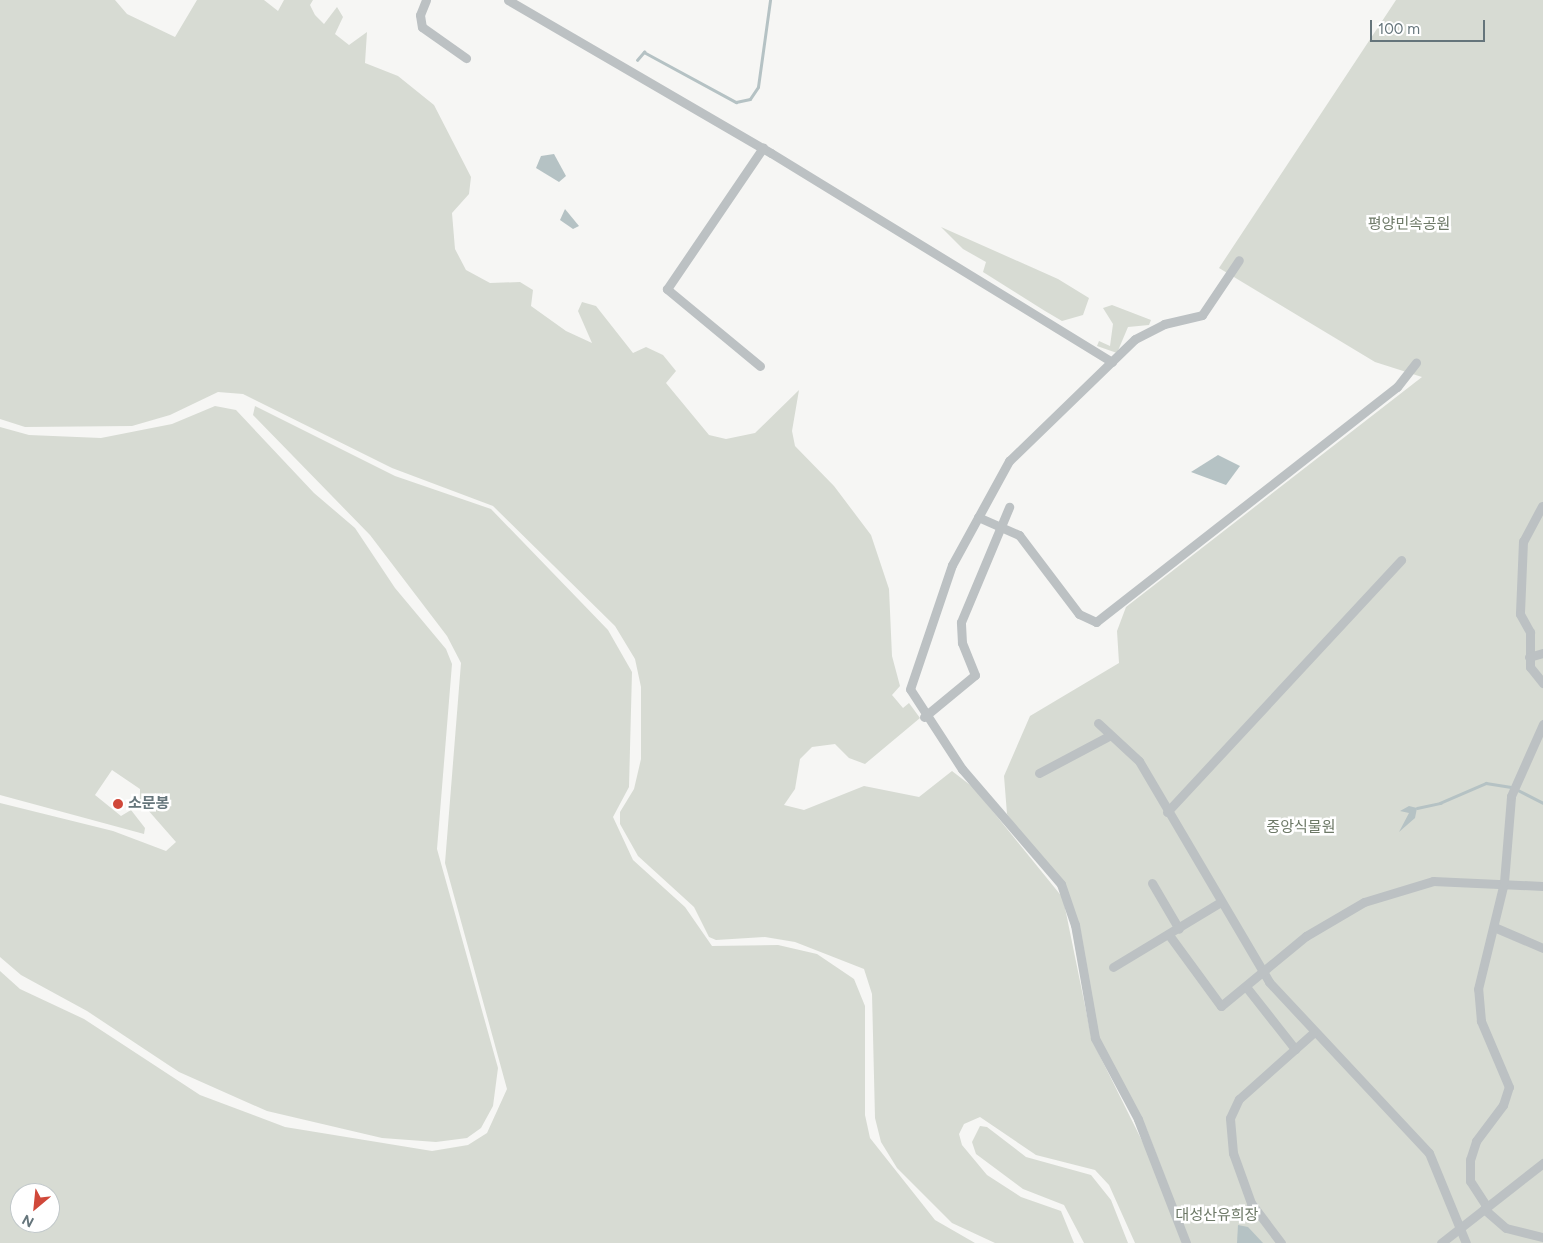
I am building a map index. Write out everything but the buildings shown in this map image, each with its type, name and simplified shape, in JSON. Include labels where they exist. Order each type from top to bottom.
[{"type":"street","points":[[426,0],[420,15],[422,27],[466,58]]},
{"type":"street","points":[[508,0],[763,148],[1112,362]]},
{"type":"street","points":[[760,366],[666,289],[763,148]]},
{"type":"street","points":[[1186,1243],[1138,1119],[1092,1031],[1075,925],[1061,884],[962,769],[911,697],[910,681],[952,564],[1009,461],[1112,362],[1152,329],[1202,315],[1239,260]]},
{"type":"street","points":[[978,517],[1019,535],[1079,614],[1096,622],[1397,387],[1416,363]]},
{"type":"street","points":[[1542,506],[1527,527],[1520,560],[1520,614],[1530,632],[1530,667],[1543,683]]},
{"type":"street","points":[[924,717],[975,674],[962,643],[961,622],[1008,507]]},
{"type":"street","points":[[1167,812],[1401,560]]},
{"type":"street","points":[[1529,657],[1543,653]]},
{"type":"street","points":[[1098,723],[1109,736],[1139,761],[1219,903],[1262,973],[1313,1033],[1426,1148],[1466,1243]]},
{"type":"street","points":[[1543,724],[1511,796],[1504,882],[1478,989],[1477,1009],[1509,1088],[1503,1105],[1476,1141],[1470,1160],[1470,1181],[1486,1208],[1512,1231],[1543,1237]]},
{"type":"street","points":[[1039,773],[1109,736]]},
{"type":"street","points":[[1169,935],[1221,1006],[1247,988],[1262,973],[1324,924],[1364,902],[1433,882],[1504,882],[1543,886]]},
{"type":"street","points":[[1152,883],[1178,929]]},
{"type":"street","points":[[1113,967],[1169,935],[1219,903]]},
{"type":"street","points":[[1494,927],[1543,948]]},
{"type":"street","points":[[1247,988],[1295,1048]]},
{"type":"street","points":[[1281,1243],[1251,1203],[1229,1127],[1239,1099],[1313,1033]]},
{"type":"street","points":[[1441,1243],[1543,1162]]},
{"type":"green space","points":[[0,0],[115,0],[127,14],[175,37],[197,0],[264,0],[278,11],[284,0],[313,0],[310,5],[315,15],[324,24],[337,7],[343,17],[335,34],[349,45],[367,32],[365,63],[398,76],[434,105],[471,177],[469,194],[452,213],[455,249],[466,270],[490,283],[520,282],[533,290],[531,306],[566,331],[592,343],[578,311],[582,302],[596,306],[633,353],[646,347],[663,355],[676,371],[666,383],[709,435],[726,439],[755,433],[799,390],[792,431],[795,446],[834,486],[871,535],[889,589],[892,656],[900,686],[892,695],[903,708],[909,703],[920,718],[865,764],[849,758],[835,744],[812,747],[800,759],[795,789],[784,805],[804,810],[864,786],[919,797],[952,771],[974,788],[1063,898],[1092,1040],[1153,1163],[1182,1243],[1135,1243],[1109,1185],[1095,1170],[1036,1155],[980,1117],[964,1124],[959,1134],[962,1145],[987,1175],[1021,1197],[1061,1211],[1074,1243],[995,1243],[952,1223],[897,1168],[881,1142],[875,1118],[872,994],[864,969],[795,942],[765,937],[716,940],[709,937],[694,907],[638,856],[620,824],[620,812],[634,789],[641,759],[641,687],[635,659],[615,626],[493,506],[392,468],[243,394],[218,392],[170,415],[132,426],[25,427],[0,419]]},
{"type":"green space","name":"중앙식물원","points":[[1396,0],[1543,0],[1543,1243],[1190,1243],[1147,1130],[1097,1034],[1070,900],[1007,814],[1004,776],[1030,716],[1119,663],[1117,631],[1126,607],[1422,377],[1375,362],[1219,268]]},
{"type":"green space","points":[[941,227],[1058,279],[1089,298],[1083,315],[1062,321],[1045,311],[983,272],[986,262],[963,249]]},
{"type":"green space","points":[[1112,305],[1151,320],[1149,325],[1128,327],[1117,353],[1097,346],[1099,341],[1110,346],[1113,324],[1103,308]]},
{"type":"green space","points":[[215,406],[236,410],[314,493],[355,528],[395,588],[446,649],[452,664],[437,849],[498,1068],[493,1106],[481,1128],[467,1138],[436,1142],[382,1138],[267,1111],[179,1072],[87,1011],[21,975],[0,957],[0,803],[113,831],[166,851],[176,842],[140,801],[140,789],[112,770],[95,795],[121,816],[131,810],[145,828],[144,834],[0,795],[0,427],[29,435],[101,438],[172,424]]},
{"type":"green space","points":[[255,406],[395,476],[491,509],[608,630],[632,672],[629,787],[613,817],[633,860],[685,907],[712,946],[778,945],[817,954],[854,979],[865,1006],[865,1115],[870,1138],[935,1220],[975,1243],[0,1243],[0,971],[20,989],[84,1019],[200,1095],[285,1127],[432,1151],[468,1145],[487,1133],[507,1089],[445,863],[461,663],[447,636],[370,535],[253,415]]},
{"type":"green space","points":[[980,1126],[987,1127],[1026,1157],[1091,1175],[1111,1200],[1128,1243],[1084,1243],[1064,1205],[1023,1189],[976,1154],[972,1142]]},
{"type":"shaded area","points":[[554,154],[566,176],[559,182],[536,168],[541,156]]},
{"type":"shaded area","points":[[565,209],[579,226],[573,229],[560,220]]},
{"type":"shaded area","points":[[1218,455],[1240,466],[1226,485],[1191,472]]},
{"type":"shaded area","points":[[1409,806],[1417,808],[1415,818],[1399,832],[1409,813],[1400,811]]},
{"type":"shaded area","points":[[1238,1225],[1248,1227],[1263,1243],[1237,1243]]},
{"type":"waterway","points":[[637,60],[644,52],[736,102],[750,99],[758,87],[770,0]]},
{"type":"waterway","points":[[1417,808],[1440,803],[1486,783],[1511,787]]},
{"type":"waterway","points":[[1516,789],[1543,803]]},
{"type":"place","name":"소문봉","points":[[118,804]]},
{"type":"park label","name":"평양민속공원","points":[[1409,225]]},
{"type":"park label","name":"대성산유희장","points":[[1217,1216]]}]
